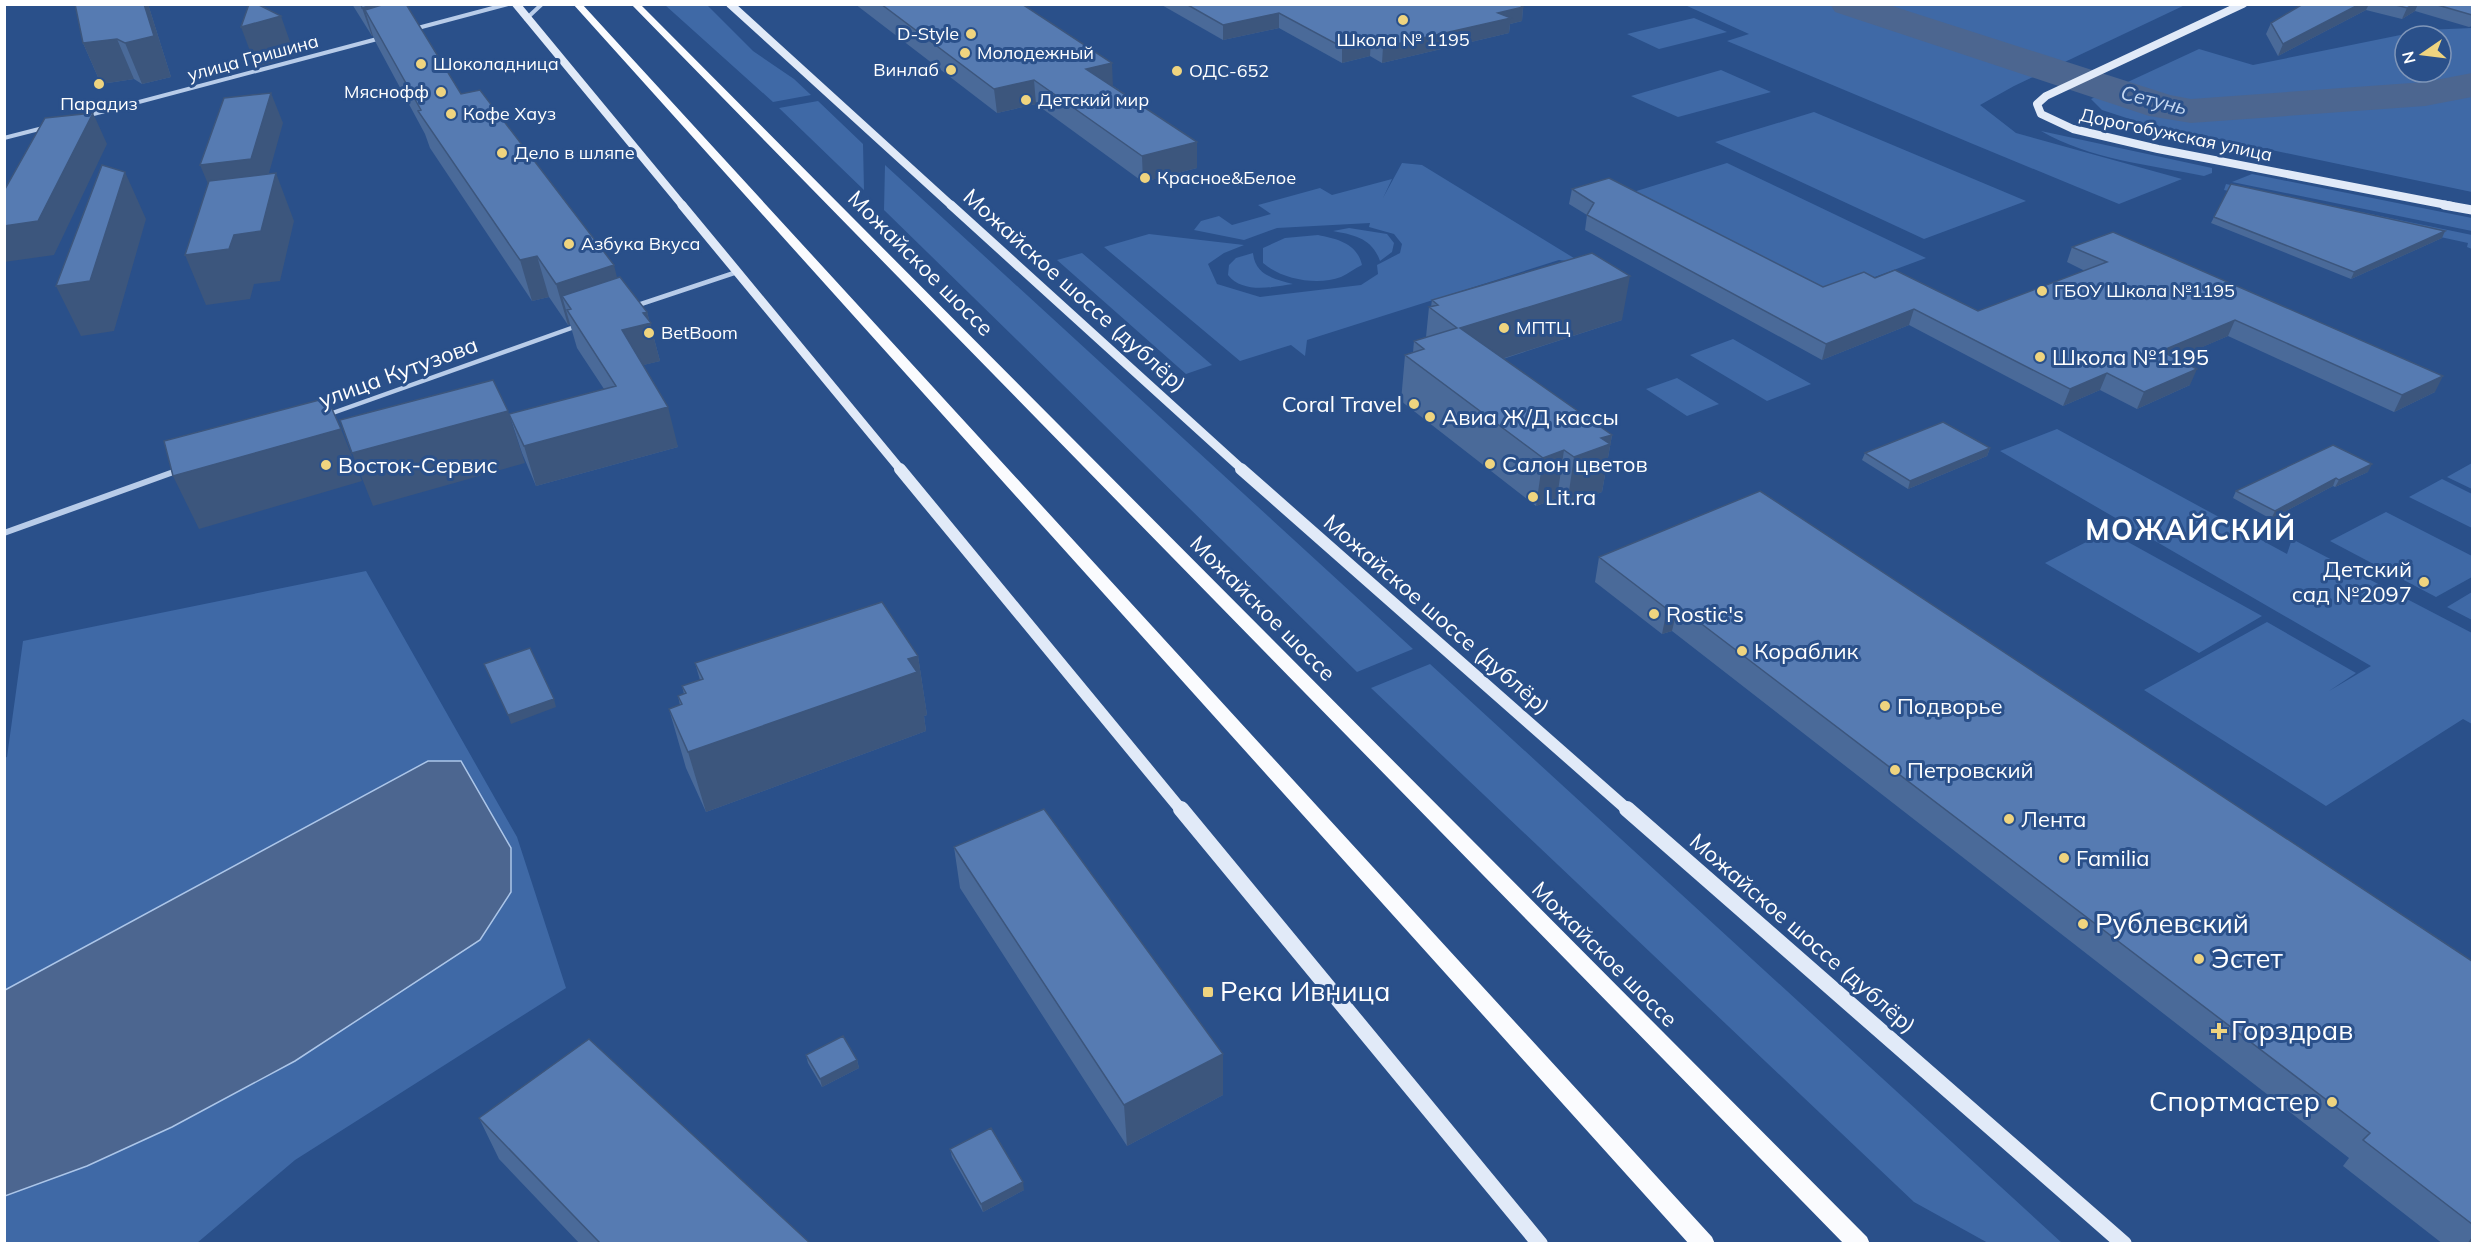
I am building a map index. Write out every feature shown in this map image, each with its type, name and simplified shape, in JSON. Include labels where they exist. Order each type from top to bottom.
[{"type":"main road","points":[[516,4],[526,19],[1540,1244]]},
{"type":"main road","points":[[577,4],[1704,1244]]},
{"type":"main road","name":"Можайское шоссе","points":[[634,4],[1859,1244]]},
{"type":"main road","name":"Можайское шоссе (дублёр)","points":[[730,4],[1156,393],[1451,656],[1924,1066],[2124,1244]]},
{"type":"main road","name":"Дорогобужская улица","points":[[2242,4],[2108,69],[2046,96],[2037,104],[2041,114],[2073,129],[2225,163],[2472,210]]},
{"type":"street","points":[[403,32],[508,4]]},
{"type":"street","points":[[526,19],[542,4]]},
{"type":"street","name":"улица Гришина","points":[[83,117],[392,35]]},
{"type":"street","points":[[4,138],[52,125]]},
{"type":"street","points":[[627,309],[737,272]]},
{"type":"street","name":"улица Кутузова","points":[[315,419],[584,324]]},
{"type":"street","points":[[4,533],[182,469]]},
{"type":"shaded area","points":[[665,5],[707,5],[753,51],[794,79],[811,95],[773,102]]},
{"type":"shaded area","points":[[1685,5],[1835,5],[2042,73],[1980,105],[2016,133],[2182,179],[2119,204],[1727,41],[1749,34]]},
{"type":"shaded area","points":[[1835,5],[1864,5],[2057,66],[2042,73]]},
{"type":"shaded area","points":[[1864,5],[2185,5],[2052,68],[2056,66]]},
{"type":"shaded area","points":[[1694,18],[1727,32],[1659,49],[1627,34]]},
{"type":"shaded area","points":[[2472,28],[2472,192],[2142,123],[2102,110],[2091,99],[2199,49],[2253,65],[2393,37],[2393,84],[2453,84],[2453,29]]},
{"type":"shaded area","points":[[1721,70],[1771,92],[1678,117],[1631,96]]},
{"type":"shaded area","points":[[818,101],[863,144],[864,190],[779,108]]},
{"type":"shaded area","points":[[1814,112],[2026,201],[1924,239],[1715,142]]},
{"type":"shaded area","points":[[2041,131],[2212,168],[2212,173],[2204,176],[2099,155],[2060,141]]},
{"type":"shaded area","points":[[1402,163],[1422,165],[1582,263],[1559,260],[1307,340],[1305,356],[1291,345],[1240,361],[1104,247],[1149,234],[1244,245],[1224,253],[1208,264],[1217,284],[1260,297],[1361,285],[1378,274],[1377,265],[1400,253],[1402,244],[1394,234],[1369,227],[1370,223],[1277,228],[1244,240],[1194,230],[1201,221],[1219,216],[1232,225],[1271,214],[1258,205],[1320,188],[1332,195],[1392,179],[1383,198]]},
{"type":"shaded area","points":[[1727,163],[1926,258],[1826,295],[1630,193]]},
{"type":"shaded area","points":[[885,165],[1413,649],[1357,672],[884,210]]},
{"type":"shaded area","points":[[2252,174],[2472,218],[2472,231],[2232,182]]},
{"type":"shaded area","points":[[2226,184],[2472,235],[2472,249],[2467,247],[2468,243],[2224,190]]},
{"type":"shaded area","points":[[1349,228],[1387,234],[1394,243],[1392,252],[1380,261],[1377,253],[1367,242],[1355,236],[1333,231]]},
{"type":"shaded area","points":[[1318,235],[1339,240],[1351,247],[1362,265],[1341,277],[1311,281],[1289,277],[1263,263],[1263,248],[1285,238]]},
{"type":"shaded area","points":[[1082,253],[1212,365],[1186,374],[1057,260]]},
{"type":"shaded area","points":[[1253,253],[1257,266],[1267,275],[1293,284],[1258,288],[1234,281],[1228,275],[1229,265],[1236,258]]},
{"type":"shaded area","points":[[1733,339],[1811,384],[1767,401],[1690,355]]},
{"type":"shaded area","points":[[1677,378],[1719,404],[1687,416],[1646,389]]},
{"type":"shaded area","points":[[2057,429],[2287,554],[2292,539],[2472,633],[2472,724],[2463,719],[2326,806],[2144,690],[2267,622],[2356,673],[2329,691],[2371,666],[2000,451]]},
{"type":"shaded area","points":[[2472,463],[2472,489],[2447,477]]},
{"type":"shaded area","points":[[2442,479],[2472,494],[2472,528],[2409,497]]},
{"type":"shaded area","points":[[2386,512],[2472,556],[2472,577],[2436,597],[2330,541]]},
{"type":"shaded area","points":[[2108,531],[2262,616],[2199,653],[2045,563]]},
{"type":"shaded area","points":[[366,571],[517,837],[566,988],[295,1160],[197,1243],[5,1244],[4,758],[7,757],[23,641]]},
{"type":"shaded area","points":[[2472,592],[2472,620],[2447,607]]},
{"type":"shaded area","points":[[1430,664],[2062,1243],[1988,1243],[1914,1202],[1371,688]]},
{"type":"shaded area","points":[[428,761],[461,761],[511,848],[511,892],[480,940],[295,1061],[172,1127],[87,1166],[5,1196],[5,990]]},
{"type":"building","points":[[75,4],[144,4],[154,36],[125,43],[117,39],[83,43]]},
{"type":"building","points":[[249,4],[257,4],[281,16],[241,27]]},
{"type":"building","points":[[361,4],[375,4],[362,8]]},
{"type":"building","points":[[385,4],[406,4],[461,94],[480,90],[614,265],[556,284],[537,256],[520,260],[418,111],[421,110],[365,10]]},
{"type":"building","points":[[881,4],[1022,4],[1112,63],[1086,69],[1197,142],[1142,156],[1034,80],[994,89]]},
{"type":"building","points":[[1186,4],[1518,4],[1523,7],[1498,13],[1511,18],[1383,47],[1371,41],[1342,47],[1279,13],[1223,25]]},
{"type":"building","points":[[2303,4],[2360,4],[2283,44],[2271,23]]},
{"type":"building","points":[[2392,4],[2413,4],[2407,8]]},
{"type":"building","points":[[2434,4],[2472,4],[2472,15]]},
{"type":"building","points":[[271,93],[251,159],[200,165],[224,98]]},
{"type":"building","points":[[93,113],[38,221],[4,226],[4,191],[45,118]]},
{"type":"building","points":[[102,165],[125,172],[90,281],[56,286]]},
{"type":"building","points":[[276,173],[261,231],[234,235],[229,249],[185,255],[209,181]]},
{"type":"building","points":[[1609,178],[1823,287],[1864,272],[1875,278],[1895,270],[1978,311],[2107,262],[2072,247],[2113,232],[2443,376],[2402,395],[2235,320],[2161,351],[2197,369],[2144,392],[2107,373],[2070,389],[1914,309],[1826,344],[1587,215],[1594,203],[1572,189]]},
{"type":"building","points":[[2231,184],[2445,231],[2354,272],[2214,217]]},
{"type":"building","points":[[1592,253],[1630,276],[1460,328],[1612,435],[1601,438],[1610,444],[1574,457],[1564,450],[1543,458],[1405,355],[1424,349],[1414,341],[1457,328],[1429,307],[1438,305],[1432,300]]},
{"type":"building","points":[[620,277],[647,312],[643,313],[651,323],[622,330],[668,407],[524,446],[509,414],[616,386],[567,310],[571,309],[562,296]]},
{"type":"building","points":[[493,380],[508,411],[352,453],[340,420]]},
{"type":"building","points":[[327,398],[341,429],[173,476],[164,441]]},
{"type":"building","points":[[1943,422],[1990,448],[1910,481],[1865,453]]},
{"type":"building","points":[[2333,445],[2372,464],[2339,480],[2336,478],[2275,511],[2236,491]]},
{"type":"building","points":[[1760,491],[2472,961],[2472,1224],[2363,1140],[2370,1133],[1678,606],[1667,609],[1599,557]]},
{"type":"building","points":[[882,602],[918,656],[908,659],[917,672],[688,752],[669,709],[682,704],[678,696],[686,693],[682,686],[703,679],[695,663]]},
{"type":"building","points":[[530,648],[554,699],[508,715],[484,664]]},
{"type":"building","points":[[1044,809],[1223,1054],[1124,1105],[954,847]]},
{"type":"building","points":[[843,1036],[857,1060],[820,1079],[806,1055]]},
{"type":"building","points":[[589,1039],[811,1244],[601,1244],[479,1118]]},
{"type":"building","points":[[991,1128],[1023,1182],[981,1204],[950,1149]]},
{"type":"waterway","name":"Сетунь","points":[[1848,4],[2164,107],[2191,111],[2425,94],[2472,85]]},
{"type":"place","name":"Школа № 1195","points":[[1403,20]]},
{"type":"place","name":"D-Style","points":[[971,34]]},
{"type":"place","name":"Молодежный","points":[[965,53]]},
{"type":"place","name":"Шоколадница","points":[[421,64]]},
{"type":"place","name":"Винлаб","points":[[951,70]]},
{"type":"place","name":"ОДС-652","points":[[1177,71]]},
{"type":"place","name":"Парадиз","points":[[99,84]]},
{"type":"place","name":"Мяснофф","points":[[441,92]]},
{"type":"place","name":"Детский мир","points":[[1026,100]]},
{"type":"place","name":"Кофе Хауз","points":[[451,114]]},
{"type":"place","name":"Дело в шляпе","points":[[502,153]]},
{"type":"place","name":"Красное&Белое","points":[[1145,178]]},
{"type":"place","name":"Азбука Вкуса","points":[[569,244]]},
{"type":"place","name":"ГБОУ Школа №1195","points":[[2042,291]]},
{"type":"place","name":"МПТЦ","points":[[1504,328]]},
{"type":"place","name":"BetBoom","points":[[649,333]]},
{"type":"place","name":"Школа №1195","points":[[2040,357]]},
{"type":"place","name":"Coral Travel","points":[[1414,404]]},
{"type":"place","name":"Авиа Ж/Д кассы","points":[[1430,417]]},
{"type":"place","name":"Салон цветов","points":[[1490,464]]},
{"type":"place","name":"Восток-Сервис","points":[[326,465]]},
{"type":"place","name":"Lit.ra","points":[[1533,497]]},
{"type":"place","name":"Детский сад №2097","points":[[2424,582]]},
{"type":"place","name":"Rostic's","points":[[1654,614]]},
{"type":"place","name":"Кораблик","points":[[1742,651]]},
{"type":"place","name":"Подворье","points":[[1885,706]]},
{"type":"place","name":"Петровский","points":[[1895,770]]},
{"type":"place","name":"Лента","points":[[2009,819]]},
{"type":"place","name":"Familia","points":[[2064,858]]},
{"type":"place","name":"Рублевский","points":[[2083,924]]},
{"type":"place","name":"Эстет","points":[[2199,959]]},
{"type":"place","name":"Река Ивница","points":[[1208,992]]},
{"type":"place","name":"Горздрав","points":[[2219,1031]]},
{"type":"place","name":"Спортмастер","points":[[2332,1102]]},
{"type":"district","name":"МОЖАЙСКИЙ","points":[[2191,530]]}]
